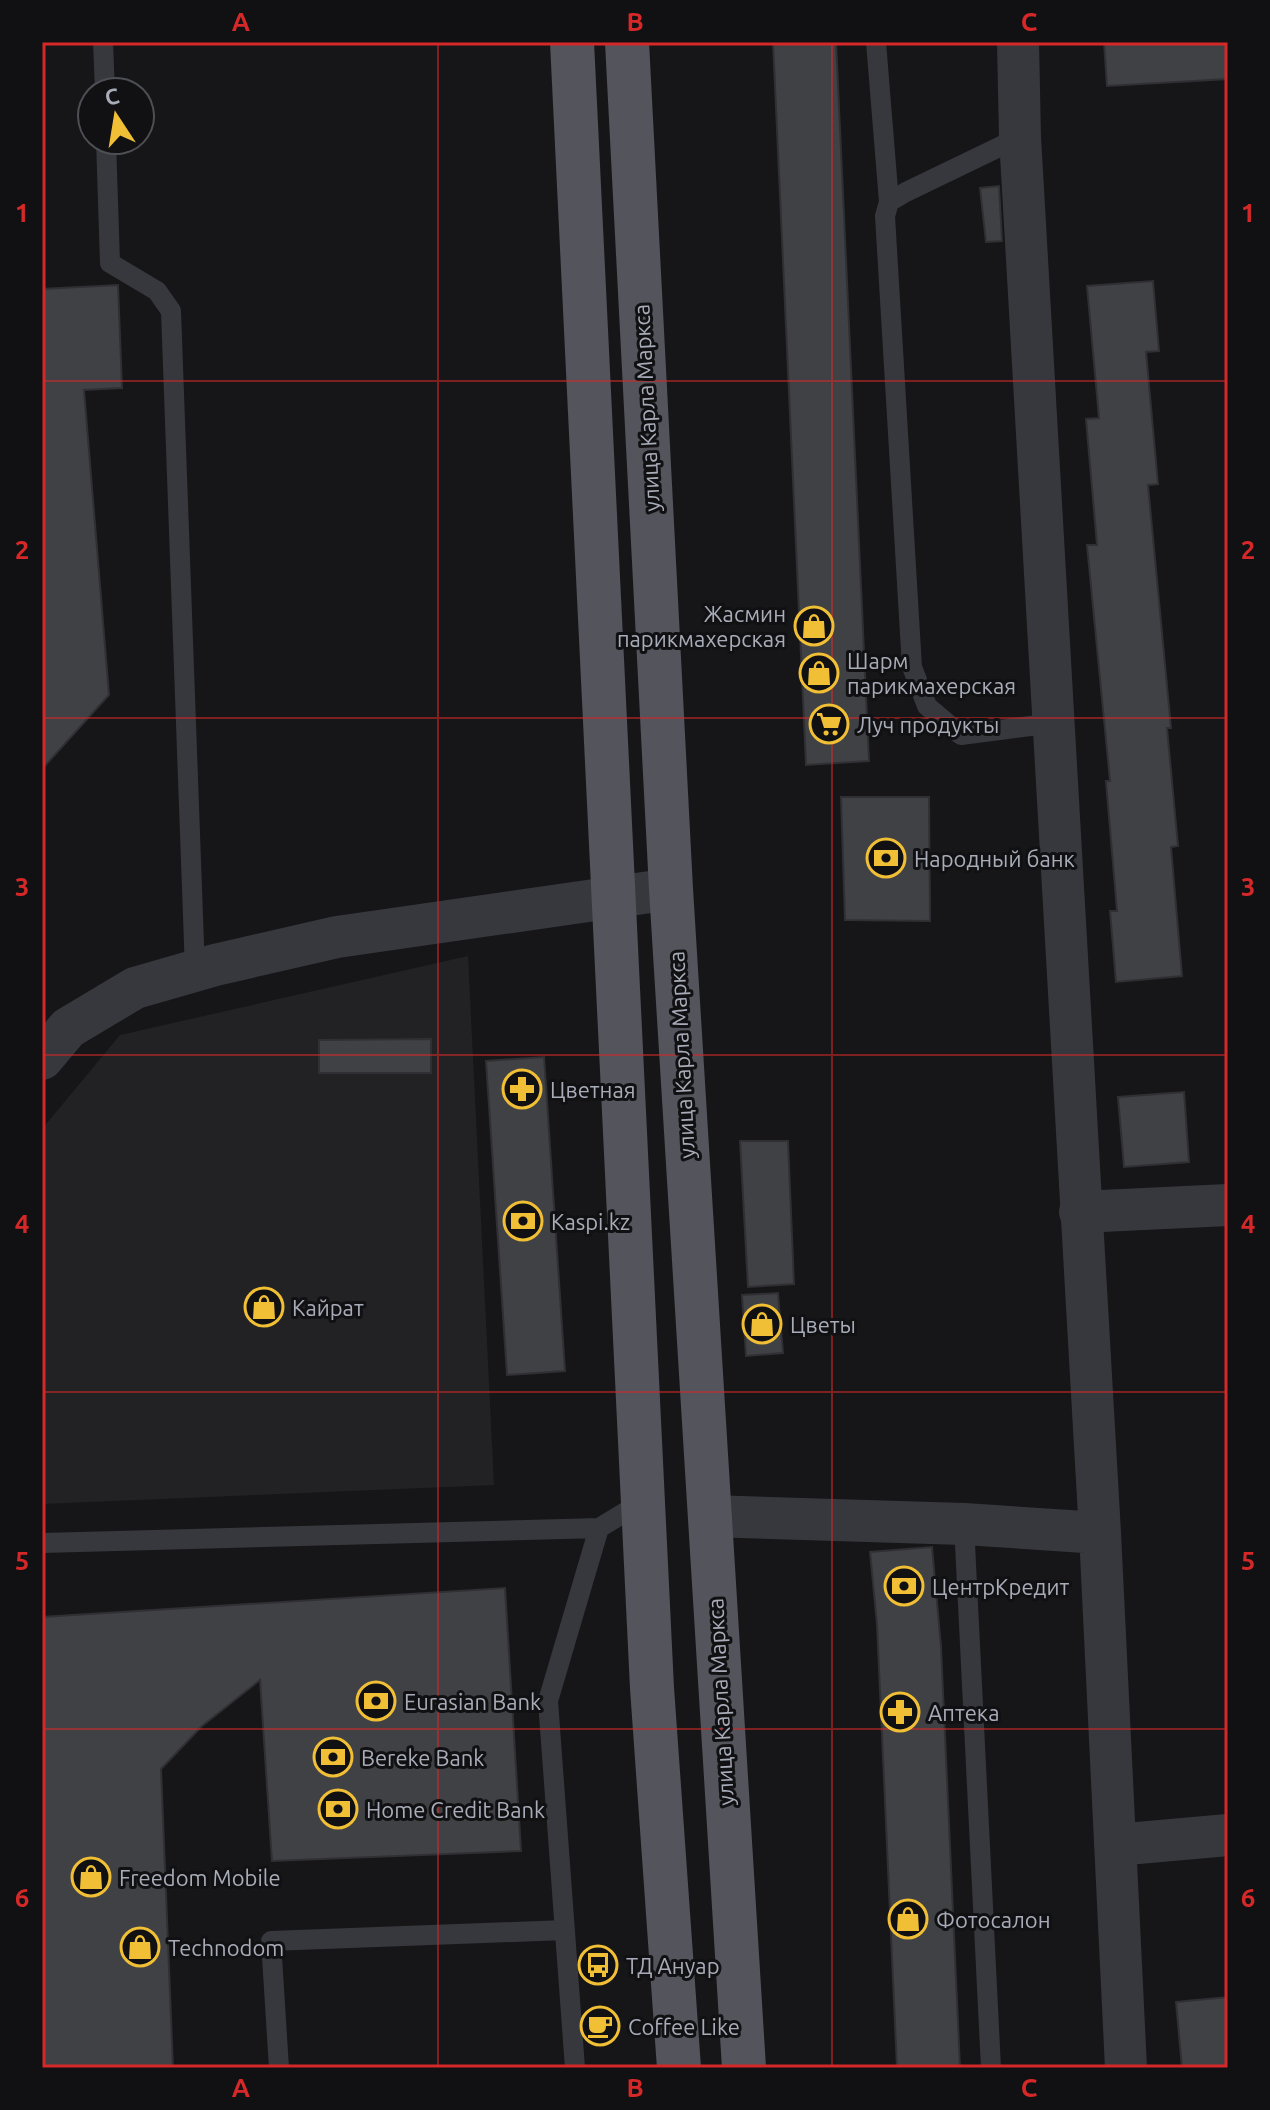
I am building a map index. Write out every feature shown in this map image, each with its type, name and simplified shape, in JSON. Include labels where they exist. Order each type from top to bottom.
[{"type":"main road","points":[[572,42],[652,1688],[679,2068]]},
{"type":"main road","name":"улица Карла Маркса","points":[[627,42],[671,889],[744,2068]]},
{"type":"street","points":[[1018,42],[1020,137],[1100,1533],[1126,2068]]},
{"type":"street","points":[[42,1059],[68,1028],[135,988],[195,971],[337,937],[671,889]]},
{"type":"street","points":[[1080,1212],[1228,1205]]},
{"type":"street","points":[[709,1516],[964,1524],[1100,1533]]},
{"type":"street","points":[[1115,1845],[1228,1835]]},
{"type":"lane","points":[[103,42],[104,76]]},
{"type":"lane","points":[[876,42],[889,202],[885,216],[912,667],[927,706],[961,735],[1054,723]]},
{"type":"lane","points":[[889,202],[1020,137]]},
{"type":"lane","points":[[107,156],[110,263],[157,291],[171,311],[195,971]]},
{"type":"lane","points":[[42,1543],[599,1528],[643,1502]]},
{"type":"lane","points":[[964,1524],[991,2068]]},
{"type":"lane","points":[[575,2068],[548,1701],[599,1528]]},
{"type":"lane","points":[[279,2068],[271,1941],[565,1930]]},
{"type":"shaded area","name":"Кайрат","points":[[468,956],[494,1485],[42,1504],[42,1129],[120,1035]]},
{"type":"building","points":[[773,42],[836,42],[869,761],[806,765]]},
{"type":"building","points":[[1104,42],[1228,42],[1228,79],[1107,86]]},
{"type":"building","points":[[999,186],[1002,241],[986,242],[980,188]]},
{"type":"building","points":[[1153,281],[1159,351],[1146,352],[1158,484],[1148,485],[1171,728],[1167,728],[1178,846],[1171,847],[1182,976],[1116,982],[1110,911],[1117,911],[1106,781],[1110,781],[1087,545],[1097,545],[1086,419],[1099,418],[1087,286]]},
{"type":"building","points":[[118,285],[122,388],[84,390],[109,695],[42,769],[42,289]]},
{"type":"building","name":"Народный банк","points":[[841,797],[929,797],[930,921],[845,920]]},
{"type":"building","points":[[431,1039],[431,1073],[319,1073],[319,1040]]},
{"type":"building","points":[[544,1057],[565,1371],[507,1375],[486,1061]]},
{"type":"building","points":[[1184,1092],[1189,1162],[1124,1167],[1118,1097]]},
{"type":"building","points":[[740,1141],[788,1141],[794,1284],[748,1287]]},
{"type":"building","name":"Цветы","points":[[778,1293],[783,1353],[746,1356],[742,1295]]},
{"type":"building","points":[[932,1547],[941,1647],[960,2068],[897,2068],[877,1624],[870,1552]]},
{"type":"building","points":[[505,1588],[521,1851],[272,1861],[260,1680],[202,1726],[161,1769],[173,2068],[42,2068],[42,1617]]},
{"type":"building","points":[[1228,1997],[1228,2068],[1182,2068],[1176,2002]]},
{"type":"place","name":"Жасмин парикмахерская","points":[[814,626]]},
{"type":"place","name":"Шарм парикмахерская","points":[[819,673]]},
{"type":"place","name":"Луч продукты","points":[[829,724]]},
{"type":"place","name":"Народный банк","points":[[886,858]]},
{"type":"place","name":"Цветная","points":[[522,1089]]},
{"type":"place","name":"Kaspi.kz","points":[[523,1221]]},
{"type":"place","name":"Кайрат","points":[[264,1307]]},
{"type":"place","name":"Цветы","points":[[762,1324]]},
{"type":"place","name":"ЦентрКредит","points":[[904,1586]]},
{"type":"place","name":"Eurasian Bank","points":[[376,1701]]},
{"type":"place","name":"Аптека","points":[[900,1712]]},
{"type":"place","name":"Bereke Bank","points":[[333,1757]]},
{"type":"place","name":"Home Credit Bank","points":[[338,1809]]},
{"type":"place","name":"Freedom Mobile","points":[[91,1877]]},
{"type":"place","name":"Фотосалон","points":[[908,1919]]},
{"type":"place","name":"Technodom","points":[[140,1947]]},
{"type":"place","name":"ТД Ануар","points":[[598,1965]]},
{"type":"place","name":"Coffee Like","points":[[600,2026]]}]
